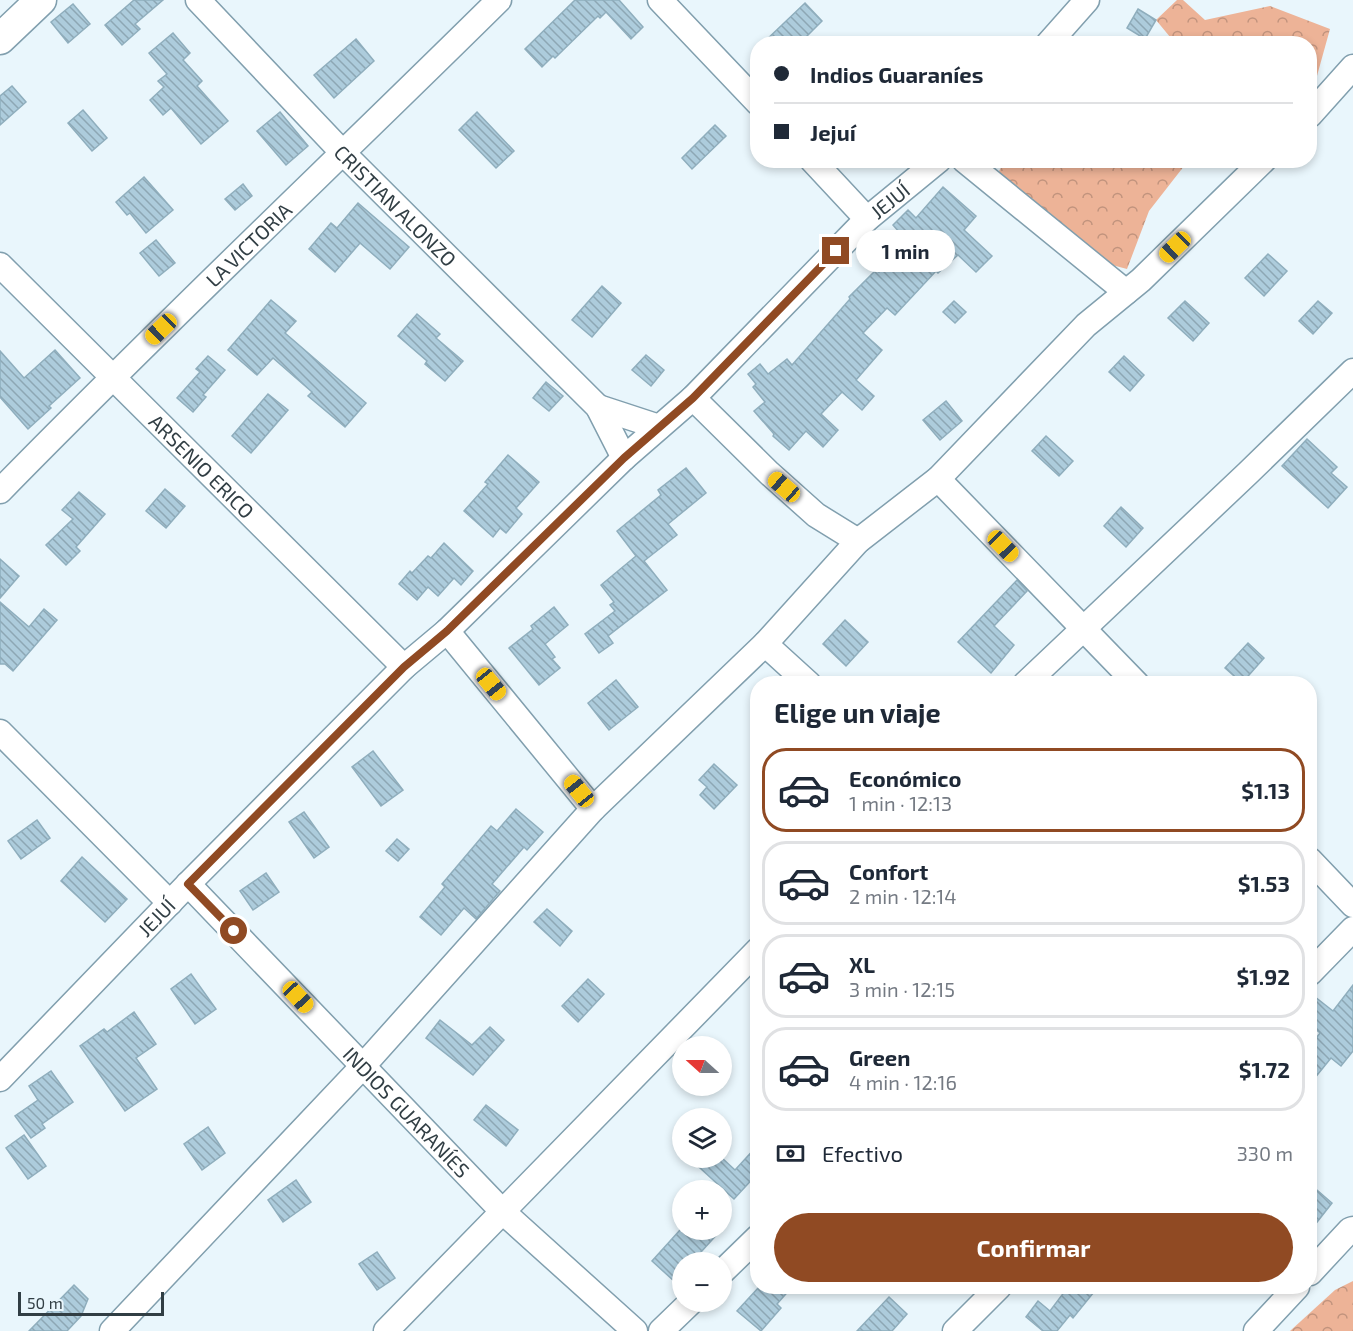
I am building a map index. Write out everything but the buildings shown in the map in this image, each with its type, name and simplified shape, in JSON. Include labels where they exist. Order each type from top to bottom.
[{"type":"street","points":[[0,39],[41,0]]},
{"type":"street","name":"CRISTIAN ALONZO","points":[[198,0],[344,154],[598,407],[624,458]]},
{"type":"street","name":"LA VICTORIA","points":[[0,491],[111,377],[344,154],[499,0]]},
{"type":"street","points":[[660,0],[750,95]]},
{"type":"street","points":[[1055,36],[1088,0]]},
{"type":"street","points":[[1317,107],[1353,67]]},
{"type":"street","points":[[819,168],[867,219]]},
{"type":"street","name":"JEJUÍ","points":[[0,1079],[188,884],[404,667],[447,631],[624,458],[693,398],[867,219],[929,168]]},
{"type":"street","points":[[974,168],[1126,292]]},
{"type":"street","points":[[112,1331],[363,1066],[593,809],[765,644],[858,541],[938,479],[1086,325],[1126,292],[1256,168]]},
{"type":"street","name":"ARSENIO ERICO","points":[[0,265],[404,667]]},
{"type":"street","points":[[1034,676],[1353,371]]},
{"type":"street","points":[[693,398],[769,473],[816,515],[858,541]]},
{"type":"street","name":"CRISTIAN ALONZO","points":[[598,407],[659,428]]},
{"type":"street","points":[[938,479],[1129,676]]},
{"type":"street","points":[[447,631],[593,809]]},
{"type":"street","points":[[765,644],[800,676]]},
{"type":"street","points":[[0,732],[170,903]]},
{"type":"street","points":[[1317,867],[1353,905]]},
{"type":"street","name":"INDIOS GUARANÍES","points":[[188,884],[503,1212],[635,1331]]},
{"type":"street","points":[[1317,966],[1353,929]]},
{"type":"street","points":[[386,1331],[750,958]]},
{"type":"street","points":[[1317,1265],[1353,1229]]},
{"type":"street","points":[[732,1262],[750,1245]]},
{"type":"street","points":[[955,1331],[992,1294]]},
{"type":"street","points":[[1256,1331],[1290,1294]]},
{"type":"street","points":[[662,1331],[681,1312]]},
{"type":"green space","points":[[1177,0],[1183,0],[1205,20],[1270,6],[1330,29],[1317,76],[1317,36],[1169,36],[1156,20]]},
{"type":"green space","points":[[1001,168],[1183,168],[1149,211],[1127,269],[1097,261],[1017,201],[999,171]]},
{"type":"green space","points":[[1353,1281],[1353,1331],[1290,1331],[1335,1290]]},
{"type":"route","points":[[234,931],[188,884],[404,667],[447,631],[624,458],[693,398],[836,251]]}]
